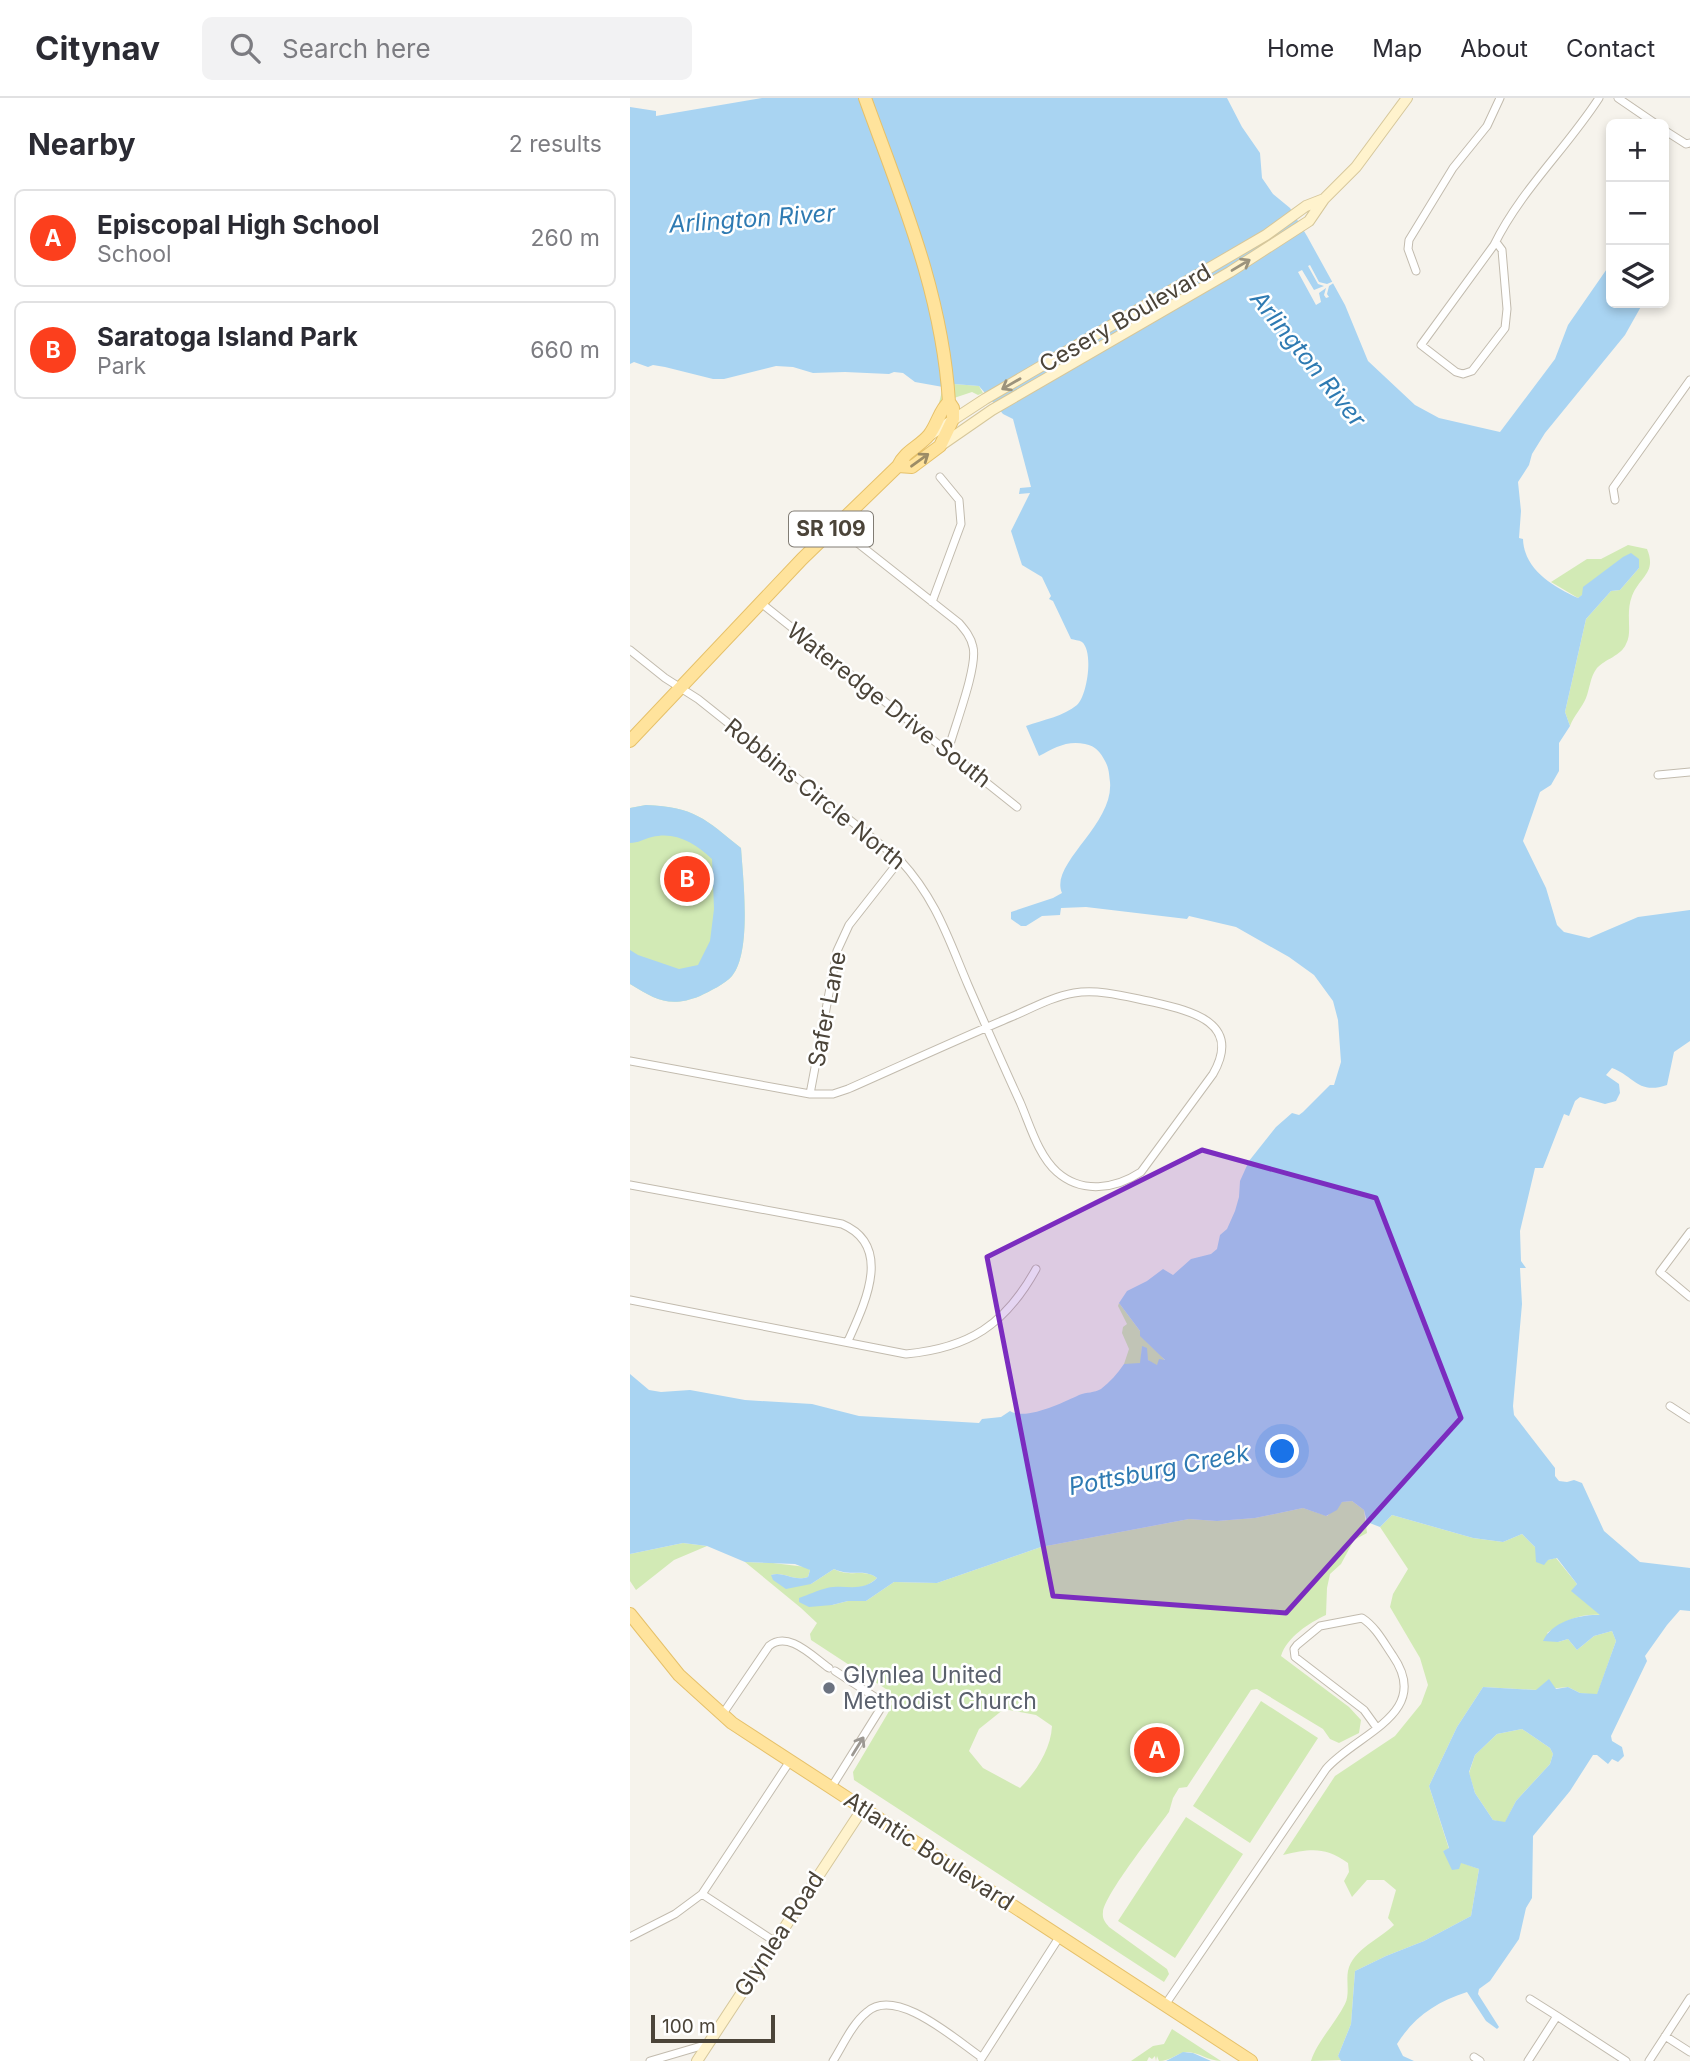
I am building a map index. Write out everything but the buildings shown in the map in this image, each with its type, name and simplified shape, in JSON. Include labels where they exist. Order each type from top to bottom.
[{"type":"main road","points":[[865,98],[926,268],[940,326],[948,402],[953,408],[953,419],[940,446]]},
{"type":"main road","name":"Cesery Boulevard","points":[[940,446],[992,410],[1230,272],[1309,221],[1324,200],[1356,167],[1408,98]]},
{"type":"main road","name":"Cesery Boulevard","points":[[927,437],[985,399],[1266,235],[1306,206],[1324,200]]},
{"type":"main road","points":[[927,437],[948,402]]},
{"type":"main road","name":"SR 109","points":[[630,741],[835,525],[898,466],[902,456],[927,437]]},
{"type":"main road","name":"SR 109","points":[[898,466],[912,467],[940,446]]},
{"type":"main road","name":"Atlantic Boulevard","points":[[630,1614],[679,1675],[722,1715],[1251,2061]]},
{"type":"main road","name":"Glynlea Road","points":[[697,2061],[863,1808]]},
{"type":"street","points":[[1416,271],[1408,248],[1409,240],[1453,168],[1488,126],[1500,98]]},
{"type":"street","points":[[1496,242],[1502,250],[1507,309],[1505,328],[1472,371],[1463,374],[1456,372],[1421,345],[1496,242],[1505,223],[1541,172],[1600,98]]},
{"type":"street","points":[[1618,98],[1649,119]]},
{"type":"street","points":[[1669,133],[1686,144],[1690,143]]},
{"type":"street","points":[[1615,500],[1613,488],[1690,380]]},
{"type":"street","points":[[932,602],[961,524],[959,500],[940,477]]},
{"type":"street","points":[[835,525],[965,629],[974,647],[973,666],[948,751]]},
{"type":"street","name":"Wateredge Drive South","points":[[761,603],[1017,807]]},
{"type":"street","name":"Robbins Circle North","points":[[630,650],[900,860],[935,907],[987,1028]]},
{"type":"street","points":[[1658,775],[1690,772]]},
{"type":"street","name":"Safer Lane","points":[[810,1094],[837,951],[849,925],[900,860]]},
{"type":"street","points":[[630,1061],[810,1094],[833,1094],[1056,998],[1089,992],[1125,996],[1189,1010],[1208,1020],[1219,1036],[1219,1064],[1141,1172],[1121,1183],[1086,1186],[1059,1173],[1043,1154],[987,1028]]},
{"type":"street","points":[[630,1185],[842,1224],[850,1228],[868,1247],[871,1267],[866,1298],[848,1341]]},
{"type":"street","points":[[1690,1232],[1660,1272],[1690,1297]]},
{"type":"street","points":[[630,1300],[906,1354],[927,1352],[968,1341],[985,1330],[1016,1299],[1035,1269]]},
{"type":"street","points":[[1670,1406],[1690,1419]]},
{"type":"street","points":[[1165,2005],[1326,1769],[1335,1758],[1377,1728],[1399,1709],[1405,1692],[1402,1668],[1370,1623],[1363,1618],[1320,1626],[1297,1645],[1294,1649],[1295,1657],[1364,1710],[1377,1728]]},
{"type":"street","points":[[722,1715],[775,1641],[788,1641],[884,1703],[831,1788]]},
{"type":"street","points":[[630,1937],[675,1914],[702,1894],[790,1761]]},
{"type":"street","points":[[702,1894],[774,1941]]},
{"type":"street","points":[[833,2061],[867,2011],[889,2004],[914,2012],[980,2059],[1060,1936]]},
{"type":"street","points":[[1648,2061],[1690,1998]]},
{"type":"street","points":[[1530,1999],[1626,2061]]},
{"type":"street","points":[[1528,2061],[1557,2016]]},
{"type":"street","points":[[1665,2036],[1690,2052]]},
{"type":"street","points":[[652,2061],[708,2044]]},
{"type":"highlighted area","points":[[1202,1150],[1376,1198],[1461,1418],[1286,1613],[1053,1596],[987,1257]]},
{"type":"green space","points":[[954,384],[979,386],[983,393],[978,395],[972,392],[939,403],[943,387]]},
{"type":"green space","points":[[1628,545],[1647,549],[1650,564],[1632,596],[1628,639],[1620,652],[1595,671],[1586,698],[1570,726],[1565,712],[1586,619],[1611,591],[1620,590],[1639,568],[1639,559],[1578,598],[1551,582],[1587,559],[1601,559]]},
{"type":"green space","points":[[646,805],[676,808],[698,816],[741,848],[745,914],[738,965],[725,982],[689,1000],[664,1000],[630,984],[630,808]]},
{"type":"green space","points":[[1119,1303],[1144,1339],[1165,1361],[1155,1366],[1148,1360],[1142,1346],[1141,1364],[1124,1364],[1129,1349],[1122,1333],[1127,1324]]},
{"type":"green space","points":[[1352,1501],[1364,1510],[1367,1533],[1354,1540],[1341,1564],[1330,1574],[1326,1615],[1293,1637],[1281,1656],[1349,1707],[1361,1720],[1359,1733],[1339,1743],[1330,1739],[1323,1729],[1257,1689],[1251,1690],[1187,1787],[1179,1788],[1169,1812],[1121,1877],[1103,1912],[1103,1919],[1109,1927],[1167,1969],[1169,1974],[1164,1982],[854,1780],[853,1772],[892,1704],[889,1691],[811,1640],[810,1634],[817,1623],[745,1562],[806,1567],[810,1570],[808,1577],[771,1575],[811,1584],[834,1569],[877,1578],[864,1586],[849,1588],[832,1605],[848,1601],[866,1601],[894,1582],[937,1583],[1041,1547],[1189,1519],[1217,1521],[1255,1518],[1303,1508],[1327,1516],[1342,1502]],"holes":[[[1004,1709],[1036,1715],[1052,1726],[1051,1735],[1042,1760],[1020,1788],[983,1768],[969,1751],[979,1729]]]},
{"type":"green space","points":[[1392,1515],[1473,1538],[1503,1542],[1522,1534],[1548,1560],[1556,1558],[1577,1584],[1572,1591],[1601,1615],[1572,1619],[1547,1633],[1558,1642],[1568,1639],[1577,1650],[1594,1636],[1612,1631],[1616,1641],[1597,1695],[1580,1693],[1568,1687],[1537,1690],[1483,1687],[1457,1727],[1429,1786],[1449,1849],[1443,1851],[1460,1862],[1479,1869],[1471,1916],[1424,1941],[1355,1971],[1351,2024],[1338,2056],[1341,2060],[1311,2061],[1345,2004],[1348,1971],[1355,1956],[1394,1925],[1388,1918],[1396,1890],[1384,1880],[1367,1880],[1352,1897],[1344,1881],[1349,1872],[1348,1863],[1332,1854],[1317,1850],[1283,1855],[1335,1776],[1395,1736],[1421,1704],[1428,1685],[1420,1658],[1390,1607],[1393,1594],[1408,1569],[1380,1527]]},
{"type":"green space","points":[[683,1543],[707,1546],[674,1560],[636,1590],[630,1581],[630,1554]]},
{"type":"green space","points":[[1261,1701],[1318,1738],[1250,1843],[1193,1806]]},
{"type":"green space","points":[[1522,1729],[1550,1748],[1553,1754],[1550,1764],[1516,1801],[1505,1823],[1493,1820],[1475,1793],[1469,1773],[1475,1755],[1497,1734]]},
{"type":"green space","points":[[1186,1817],[1243,1854],[1175,1958],[1118,1921]]},
{"type":"green space","points":[[1172,2029],[1221,2061],[1187,2052],[1163,2061],[1159,2061],[1157,2056],[1156,2061],[1155,2056],[1152,2059],[1149,2057],[1147,2061],[1131,2061],[1153,2046],[1164,2044]]},
{"type":"water","points":[[762,98],[1227,98],[1260,153],[1262,178],[1273,194],[1290,208],[1307,236],[1345,305],[1368,361],[1415,405],[1439,418],[1500,432],[1555,359],[1568,325],[1606,270],[1606,308],[1640,308],[1625,335],[1545,433],[1518,482],[1521,511],[1519,538],[1523,539],[1528,559],[1534,568],[1549,582],[1578,598],[1582,595],[1583,587],[1623,557],[1631,553],[1639,559],[1639,568],[1620,590],[1611,591],[1586,619],[1565,712],[1570,726],[1559,743],[1559,771],[1551,785],[1540,792],[1523,841],[1546,888],[1557,925],[1564,932],[1589,938],[1638,917],[1690,910],[1690,1041],[1674,1052],[1667,1085],[1649,1088],[1612,1068],[1606,1075],[1619,1084],[1620,1093],[1616,1101],[1605,1104],[1580,1097],[1575,1101],[1569,1116],[1564,1114],[1543,1168],[1535,1168],[1520,1231],[1521,1261],[1526,1268],[1520,1268],[1522,1304],[1513,1406],[1514,1415],[1555,1468],[1555,1476],[1559,1481],[1574,1480],[1582,1483],[1604,1531],[1640,1562],[1690,1568],[1690,1611],[1680,1610],[1645,1656],[1647,1661],[1611,1736],[1612,1741],[1622,1747],[1624,1756],[1618,1762],[1612,1759],[1608,1764],[1593,1755],[1570,1791],[1533,1836],[1532,1898],[1526,1908],[1519,1939],[1490,1981],[1479,1989],[1478,1994],[1499,2027],[1497,2029],[1486,2021],[1467,1992],[1445,2001],[1418,2018],[1404,2034],[1397,2044],[1403,2056],[1414,2061],[1341,2061],[1338,2056],[1351,2024],[1355,1971],[1424,1941],[1471,1916],[1479,1869],[1461,1863],[1459,1869],[1452,1870],[1443,1851],[1449,1848],[1429,1786],[1457,1727],[1483,1687],[1536,1690],[1549,1679],[1556,1689],[1568,1687],[1580,1693],[1597,1694],[1616,1641],[1612,1631],[1594,1636],[1577,1650],[1568,1639],[1558,1642],[1543,1641],[1553,1628],[1568,1620],[1600,1615],[1571,1591],[1577,1584],[1557,1558],[1548,1560],[1544,1565],[1536,1562],[1535,1547],[1522,1534],[1503,1542],[1473,1538],[1392,1515],[1380,1527],[1367,1522],[1364,1510],[1352,1501],[1342,1502],[1337,1510],[1326,1516],[1303,1508],[1255,1518],[1217,1521],[1189,1519],[1041,1547],[937,1583],[894,1582],[866,1601],[809,1607],[799,1602],[799,1598],[827,1588],[866,1585],[877,1578],[867,1573],[834,1569],[811,1584],[786,1589],[773,1580],[771,1575],[803,1578],[808,1577],[810,1570],[795,1564],[745,1562],[707,1546],[683,1543],[630,1554],[630,1374],[649,1390],[661,1392],[690,1390],[745,1400],[812,1404],[859,1416],[979,1423],[982,1419],[1001,1417],[1010,1411],[1025,1414],[1035,1412],[1101,1389],[1124,1364],[1140,1363],[1142,1346],[1147,1348],[1148,1360],[1157,1365],[1159,1359],[1165,1360],[1140,1336],[1140,1331],[1119,1303],[1127,1291],[1163,1269],[1173,1275],[1191,1259],[1211,1254],[1217,1249],[1220,1235],[1227,1229],[1235,1211],[1240,1181],[1249,1161],[1276,1127],[1292,1113],[1299,1115],[1330,1085],[1334,1085],[1341,1062],[1338,1020],[1333,1001],[1314,975],[1289,957],[1236,927],[1189,916],[1187,919],[1086,907],[1061,908],[1060,915],[1042,916],[1026,926],[1021,926],[1011,919],[1011,912],[1062,893],[1060,882],[1065,869],[1102,813],[1109,798],[1110,782],[1106,764],[1095,748],[1072,743],[1039,756],[1026,726],[1060,715],[1077,705],[1084,693],[1088,655],[1082,642],[1071,639],[1053,601],[1049,599],[1051,596],[1042,577],[1022,565],[1011,531],[1030,493],[1019,494],[1020,488],[1031,487],[1013,419],[1003,414],[979,386],[954,384],[943,387],[915,382],[903,373],[813,373],[793,367],[776,366],[724,379],[713,379],[665,367],[648,367],[634,362],[630,364],[630,107],[656,111],[656,116]],"holes":[[[1522,1729],[1550,1748],[1553,1754],[1550,1764],[1516,1801],[1505,1822],[1493,1820],[1475,1793],[1469,1772],[1475,1755],[1497,1734]]]},
{"type":"water","points":[[646,805],[676,808],[698,816],[741,848],[745,914],[738,965],[725,982],[689,1000],[664,1000],[630,984],[630,950],[679,969],[698,965],[710,941],[714,909],[712,859],[705,853],[692,843],[677,837],[652,837],[630,843],[630,808]]},
{"type":"water","points":[[1183,2052],[1193,2053],[1211,2061],[1166,2061]]},
{"type":"pier","points":[[1310,265],[1319,282],[1335,282],[1329,286],[1329,297],[1324,295],[1326,288],[1319,293],[1321,302],[1316,305],[1298,272],[1302,270],[1314,290],[1324,286],[1318,284],[1308,266]]},
{"type":"place","name":"Saratoga Island Park","points":[[687,879]]},
{"type":"place","name":"Glynlea United Methodist Church","points":[[829,1688]]},
{"type":"place","name":"Episcopal High School","points":[[1157,1750]]},
{"type":"water label","name":"Arlington River","points":[[752,219]]},
{"type":"water label","name":"Arlington River","points":[[1308,359]]},
{"type":"water label","name":"Pottsburg Creek","points":[[1159,1470]]}]
